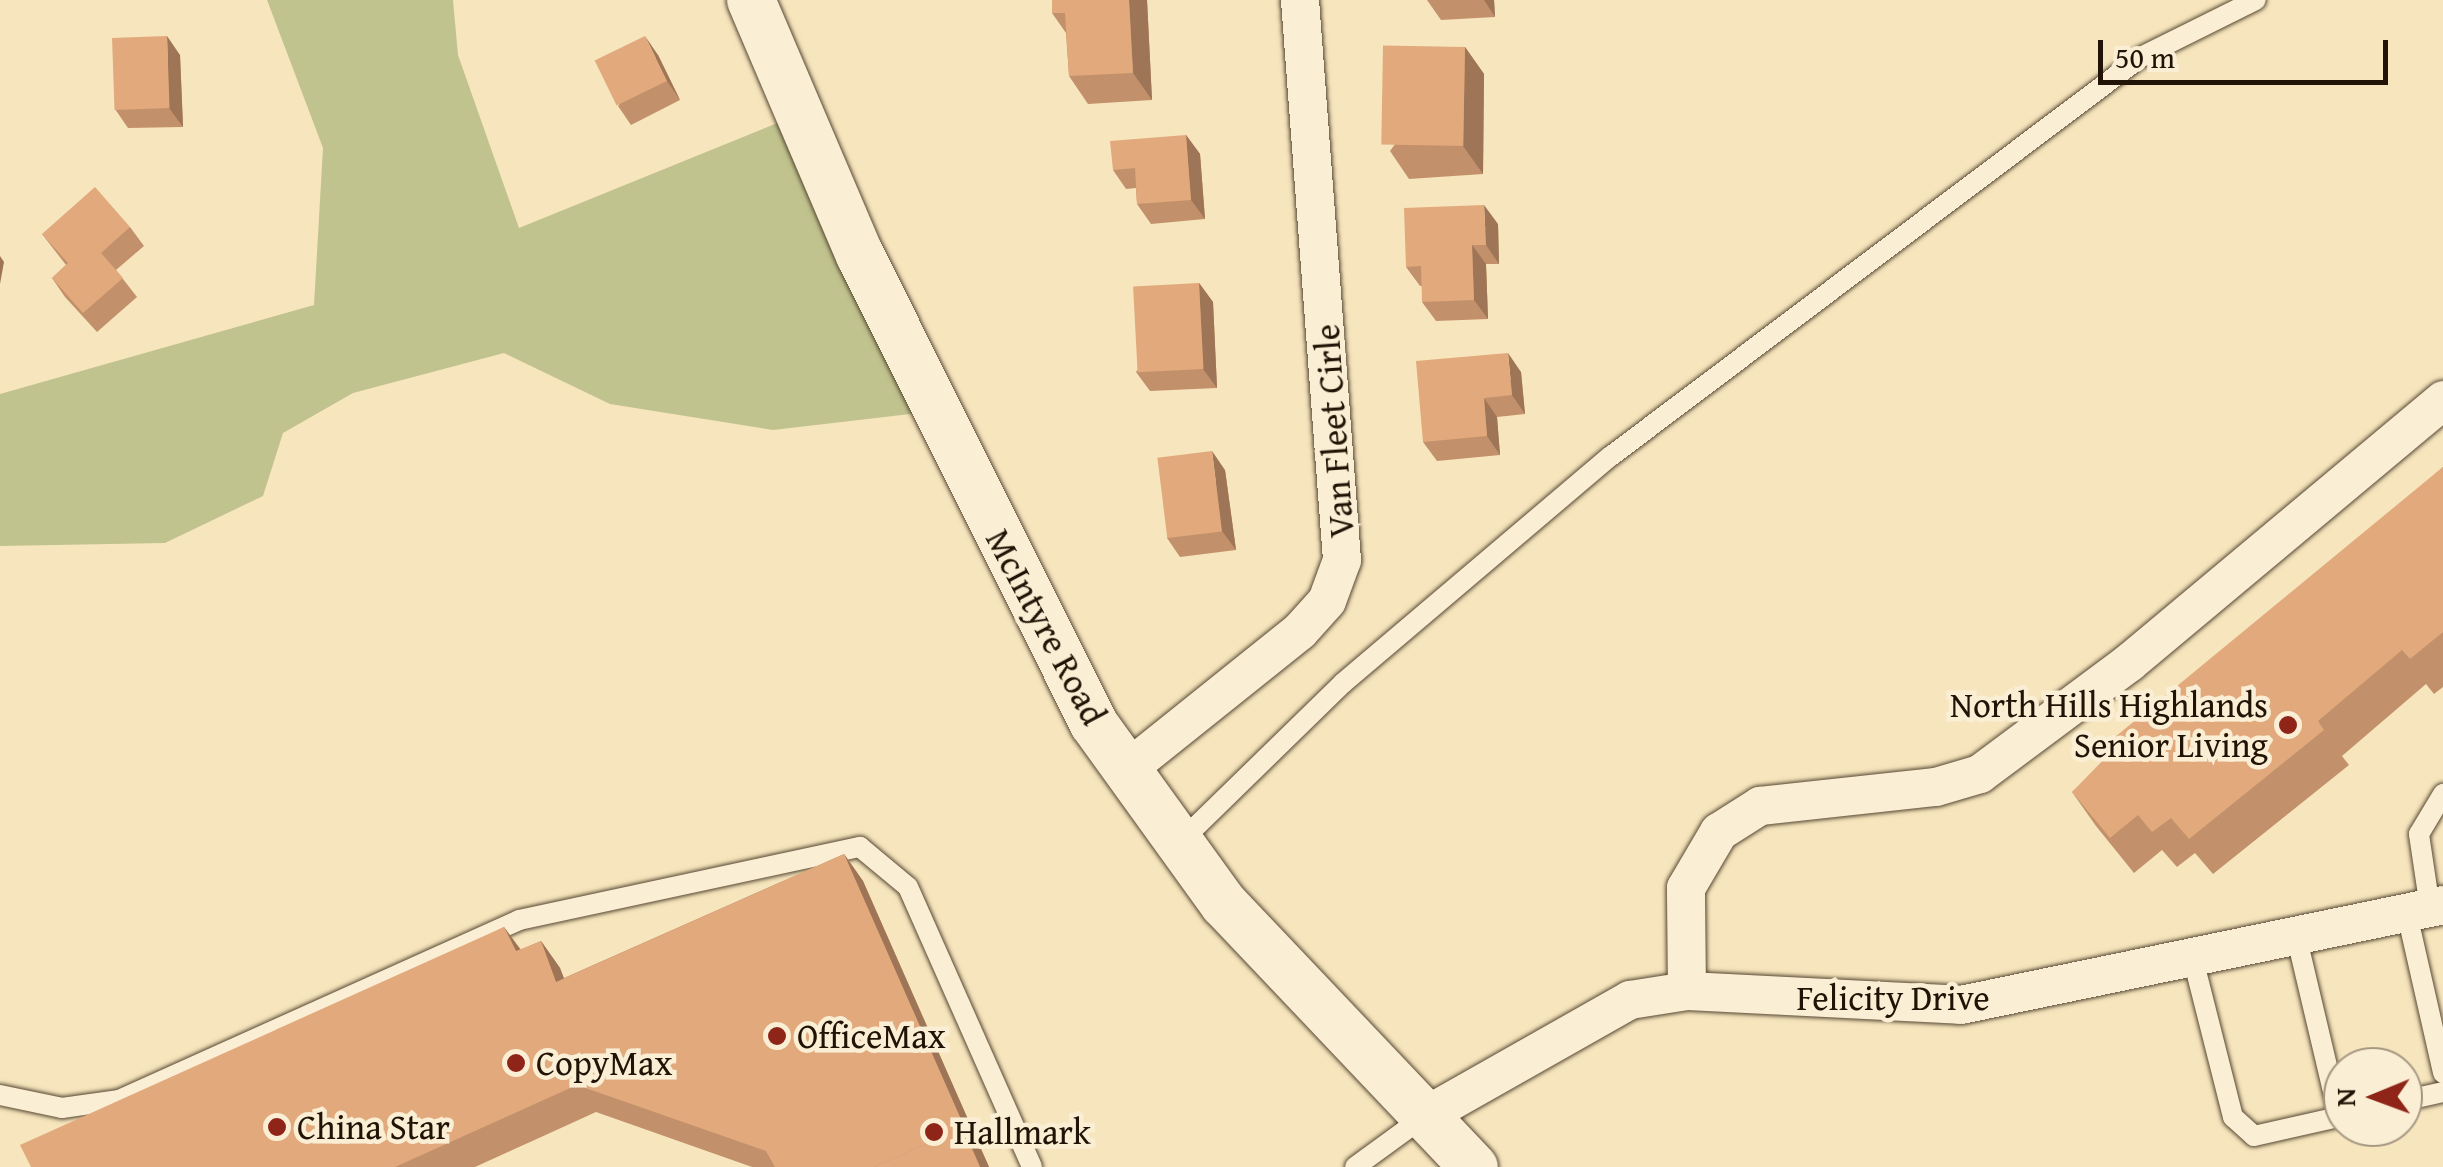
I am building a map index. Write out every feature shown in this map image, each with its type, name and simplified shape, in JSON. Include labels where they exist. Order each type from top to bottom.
[{"type":"street","name":"McIntyre Road","points":[[751,0],[860,254],[1034,610],[1129,768],[1178,844],[1275,963],[1474,1167]]},
{"type":"street","name":"Van Fleet Cirle","points":[[1129,768],[1300,631],[1327,600],[1342,560],[1300,0]]},
{"type":"street","points":[[1688,991],[1686,888],[1719,832],[1760,806],[1936,787],[1980,774],[2129,663],[2443,400]]},
{"type":"street","name":"Felicity Drive","points":[[1425,1116],[1630,1000],[1688,991],[1961,1005],[2194,962],[2427,909]]},
{"type":"lane","points":[[1178,844],[1344,683],[1610,456],[2140,57],[2256,0]]},
{"type":"lane","points":[[2443,794],[2419,834],[2443,1073]]},
{"type":"lane","points":[[0,1094],[62,1108],[118,1100],[519,920],[860,847],[908,887],[1032,1167]]},
{"type":"lane","points":[[2297,939],[2324,1047]]},
{"type":"lane","points":[[2194,962],[2233,1116],[2254,1136],[2323,1120]]},
{"type":"lane","points":[[1355,1167],[1425,1116]]},
{"type":"green space","points":[[267,0],[453,0],[458,55],[519,228],[797,115],[936,411],[773,430],[610,404],[504,353],[353,393],[283,433],[263,496],[165,543],[0,546],[0,394],[314,305],[323,148]]},
{"type":"building","points":[[1052,0],[1129,0],[1133,73],[1069,76],[1065,13],[1052,13]]},
{"type":"building","points":[[167,36],[170,108],[115,110],[112,38]]},
{"type":"building","points":[[645,36],[667,81],[617,105],[595,61]]},
{"type":"building","points":[[1383,46],[1465,47],[1463,146],[1381,145]]},
{"type":"building","points":[[1186,135],[1191,200],[1137,204],[1135,168],[1113,170],[1110,141]]},
{"type":"building","points":[[95,187],[130,227],[101,253],[123,278],[83,313],[52,278],[68,263],[42,234]]},
{"type":"building","points":[[1484,205],[1486,245],[1472,245],[1474,300],[1422,302],[1421,266],[1406,267],[1404,208]]},
{"type":"building","points":[[1199,283],[1204,369],[1138,372],[1133,286]]},
{"type":"building","points":[[1508,353],[1512,395],[1484,398],[1487,436],[1423,442],[1416,361]]},
{"type":"building","points":[[1212,451],[1222,531],[1167,538],[1157,458]]},
{"type":"building","name":"North Hills Highlands Senior Living","points":[[2443,467],[2443,632],[2410,659],[2402,650],[2318,721],[2324,730],[2189,839],[2171,818],[2152,832],[2138,815],[2110,838],[2072,792],[2115,748],[2109,742]]},
{"type":"building","points":[[844,854],[968,1135],[963,1128],[874,1167],[775,1167],[766,1151],[577,1085],[395,1167],[31,1167],[20,1145],[504,927],[516,951],[541,941],[556,982]]},
{"type":"building","points":[[963,1128],[980,1167],[874,1167]]},
{"type":"place","name":"North Hills Highlands Senior Living","points":[[2288,725]]},
{"type":"place","name":"OfficeMax","points":[[777,1036]]},
{"type":"place","name":"CopyMax","points":[[516,1063]]},
{"type":"place","name":"China Star","points":[[277,1127]]},
{"type":"place","name":"Hallmark","points":[[934,1132]]}]
